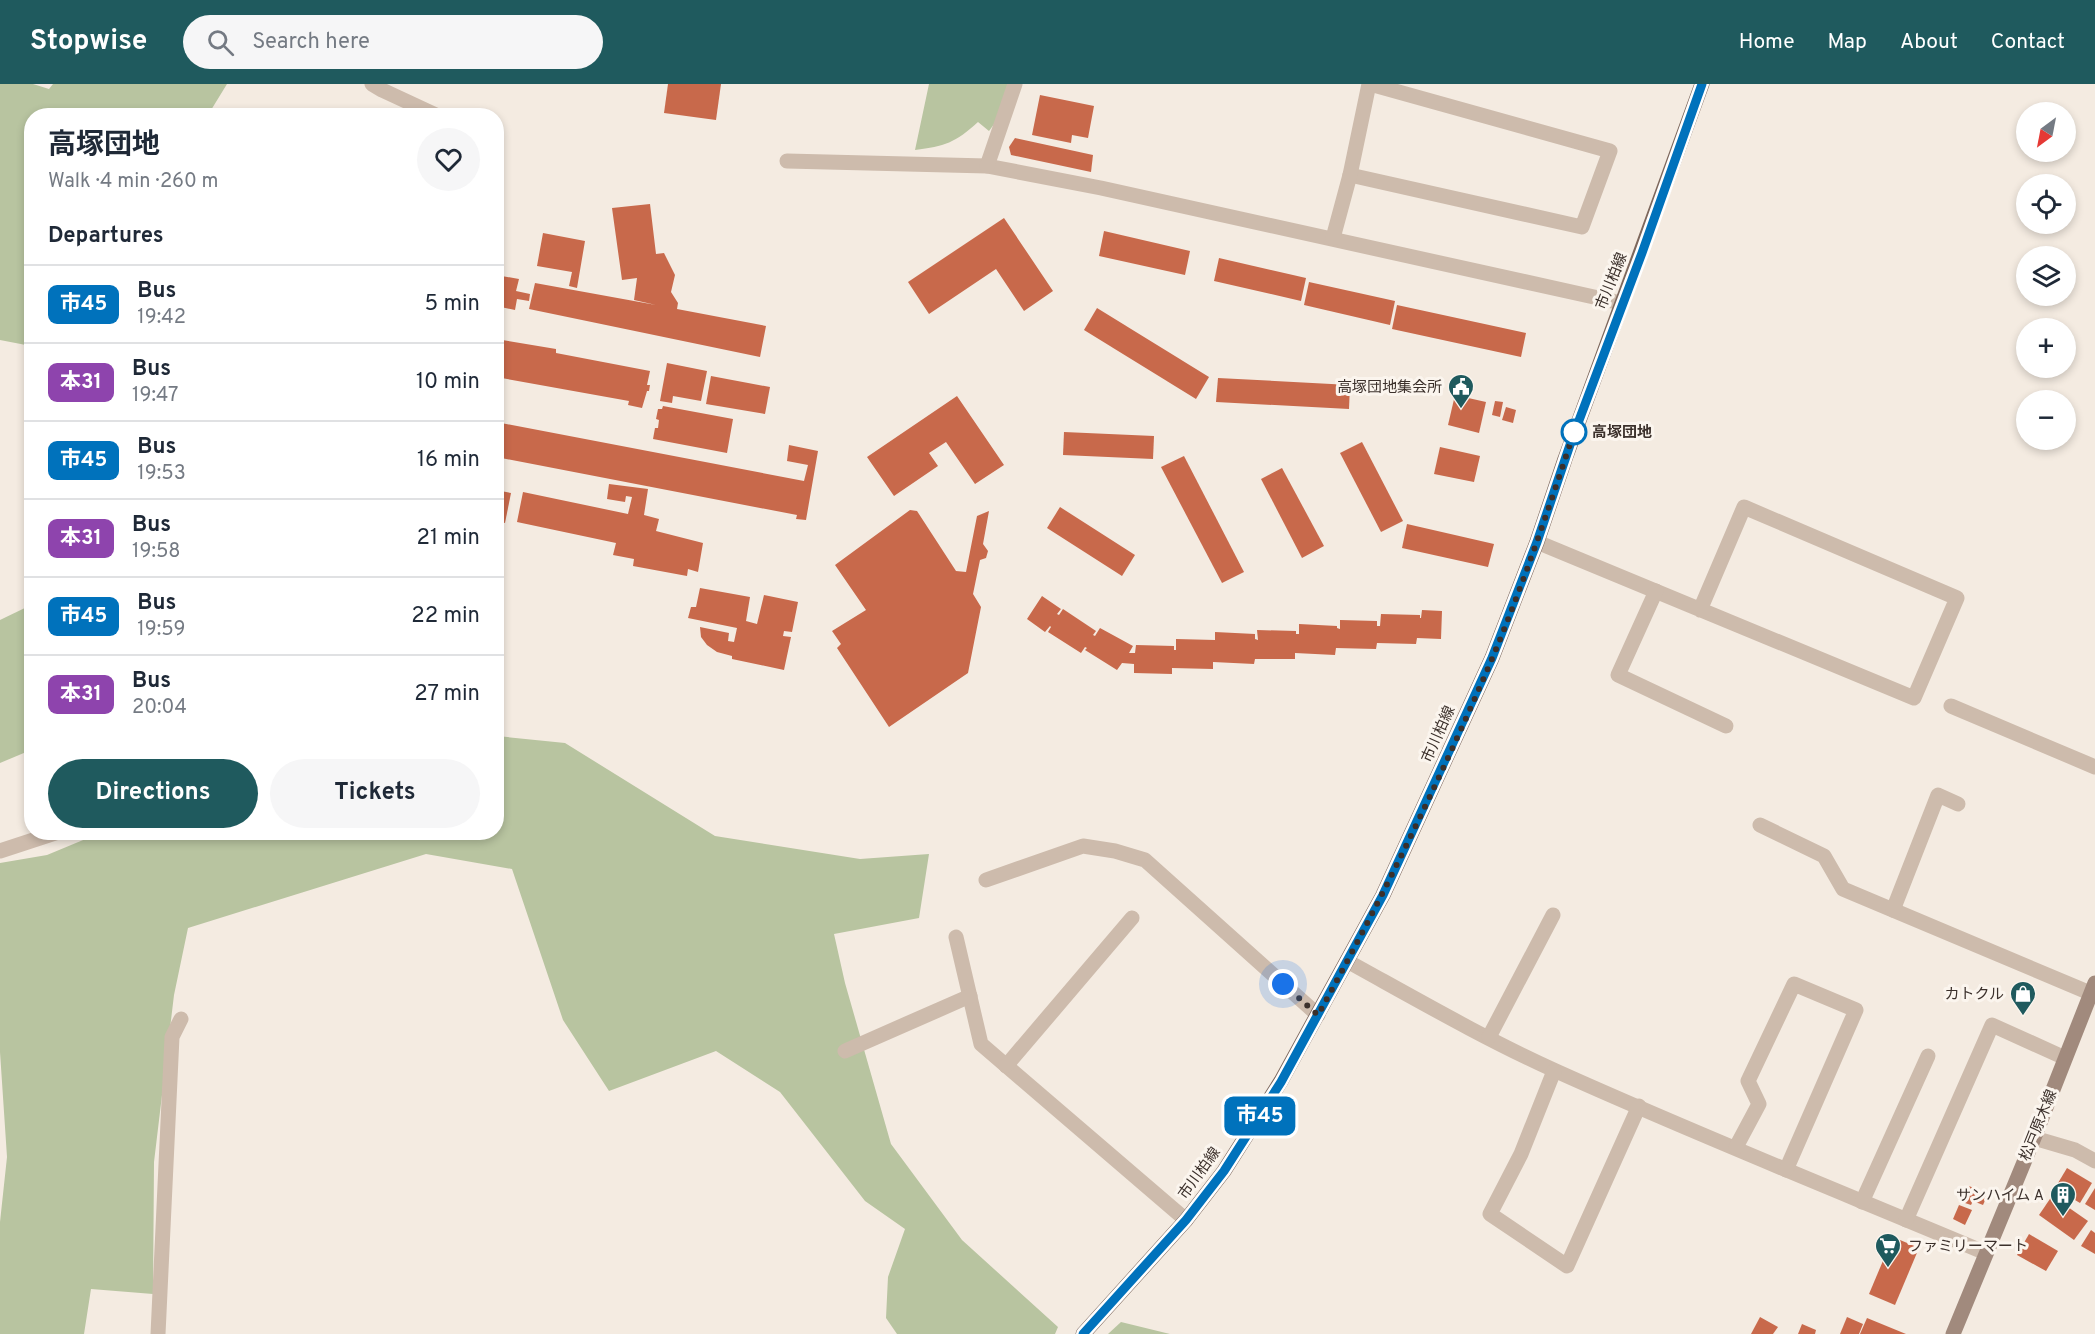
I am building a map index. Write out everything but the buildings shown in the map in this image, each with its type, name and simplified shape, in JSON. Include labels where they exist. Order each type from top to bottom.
[{"type":"main road","name":"市川柏線","points":[[1083,1334],[1186,1220],[1224,1171],[1250,1132],[1318,1015],[1383,895],[1492,658],[1537,542],[1702,84]]},
{"type":"main road","name":"松戸原木線","points":[[1953,1334],[2093,988]]},
{"type":"street","points":[[372,84],[421,108]]},
{"type":"street","points":[[987,166],[1015,84]]},
{"type":"street","points":[[1333,238],[1350,175],[1370,84],[1610,151],[1582,227],[1350,175]]},
{"type":"street","points":[[787,161],[987,166],[1333,238],[1622,303]]},
{"type":"street","points":[[1537,542],[1700,610],[1914,698],[1957,598],[1744,507],[1700,610]]},
{"type":"street","points":[[1656,591],[1618,675],[1726,726]]},
{"type":"street","points":[[1951,706],[2095,767]]},
{"type":"street","points":[[1893,910],[1938,795],[1958,804]]},
{"type":"street","points":[[1760,825],[1824,856],[1843,889],[2093,988]]},
{"type":"street","points":[[0,851],[34,840]]},
{"type":"street","points":[[986,880],[1083,846],[1115,851],[1145,860],[1318,1015]]},
{"type":"street","points":[[1489,1037],[1553,915]]},
{"type":"street","points":[[1006,1066],[1132,918]]},
{"type":"street","points":[[956,938],[981,1044],[1186,1220]]},
{"type":"street","points":[[1347,961],[1554,1071],[1986,1253]]},
{"type":"street","points":[[1736,1147],[1759,1104],[1748,1080],[1794,984],[1856,1010],[1786,1170]]},
{"type":"street","points":[[845,1051],[970,996]]},
{"type":"street","points":[[158,1334],[172,1037],[181,1019]]},
{"type":"street","points":[[1906,1220],[1992,1025],[2065,1058]]},
{"type":"street","points":[[1862,1202],[1928,1056]]},
{"type":"street","points":[[1554,1071],[1521,1154],[1490,1214],[1567,1266],[1639,1106]]},
{"type":"street","points":[[2034,1138],[2075,1150],[2095,1161]]},
{"type":"green space","points":[[0,84],[33,84],[49,89],[53,84],[227,84],[212,108],[24,108],[24,345],[0,340]]},
{"type":"green space","points":[[929,84],[1015,84],[1003,112],[989,131],[978,122],[963,135],[949,142],[915,150]]},
{"type":"green space","points":[[24,608],[24,753],[0,763],[0,620]]},
{"type":"green space","points":[[504,737],[565,743],[715,836],[860,859],[929,854],[919,918],[834,934],[845,983],[891,1144],[962,1240],[1058,1327],[1055,1334],[897,1334],[886,1318],[888,1277],[905,1229],[865,1201],[780,1092],[716,1051],[609,1091],[563,1020],[512,869],[426,854],[188,928],[174,995],[154,1162],[153,1294],[91,1289],[84,1334],[0,1334],[0,1222],[7,1157],[0,1052],[0,863],[47,855],[83,840],[504,840]]},
{"type":"green space","points":[[1121,1322],[1170,1334],[1108,1334]]},
{"type":"bus line","name":"市45","points":[[1083,1334],[1202,1202],[1224,1171],[1281,1082],[1383,895],[1492,658],[1537,542],[1572,439],[1702,84]]},
{"type":"place","name":"高塚団地集会所","points":[[1461,410]]},
{"type":"place","name":"高塚団地","points":[[1574,432]]},
{"type":"place","name":"カトクル","points":[[2023,1017]]},
{"type":"place","name":"サンハイム A","points":[[2063,1218]]},
{"type":"place","name":"ファミリーマート","points":[[1888,1269]]},
{"type":"route","points":[[1283,984],[1318,1015],[1383,895],[1492,658],[1537,542],[1574,432]]}]
